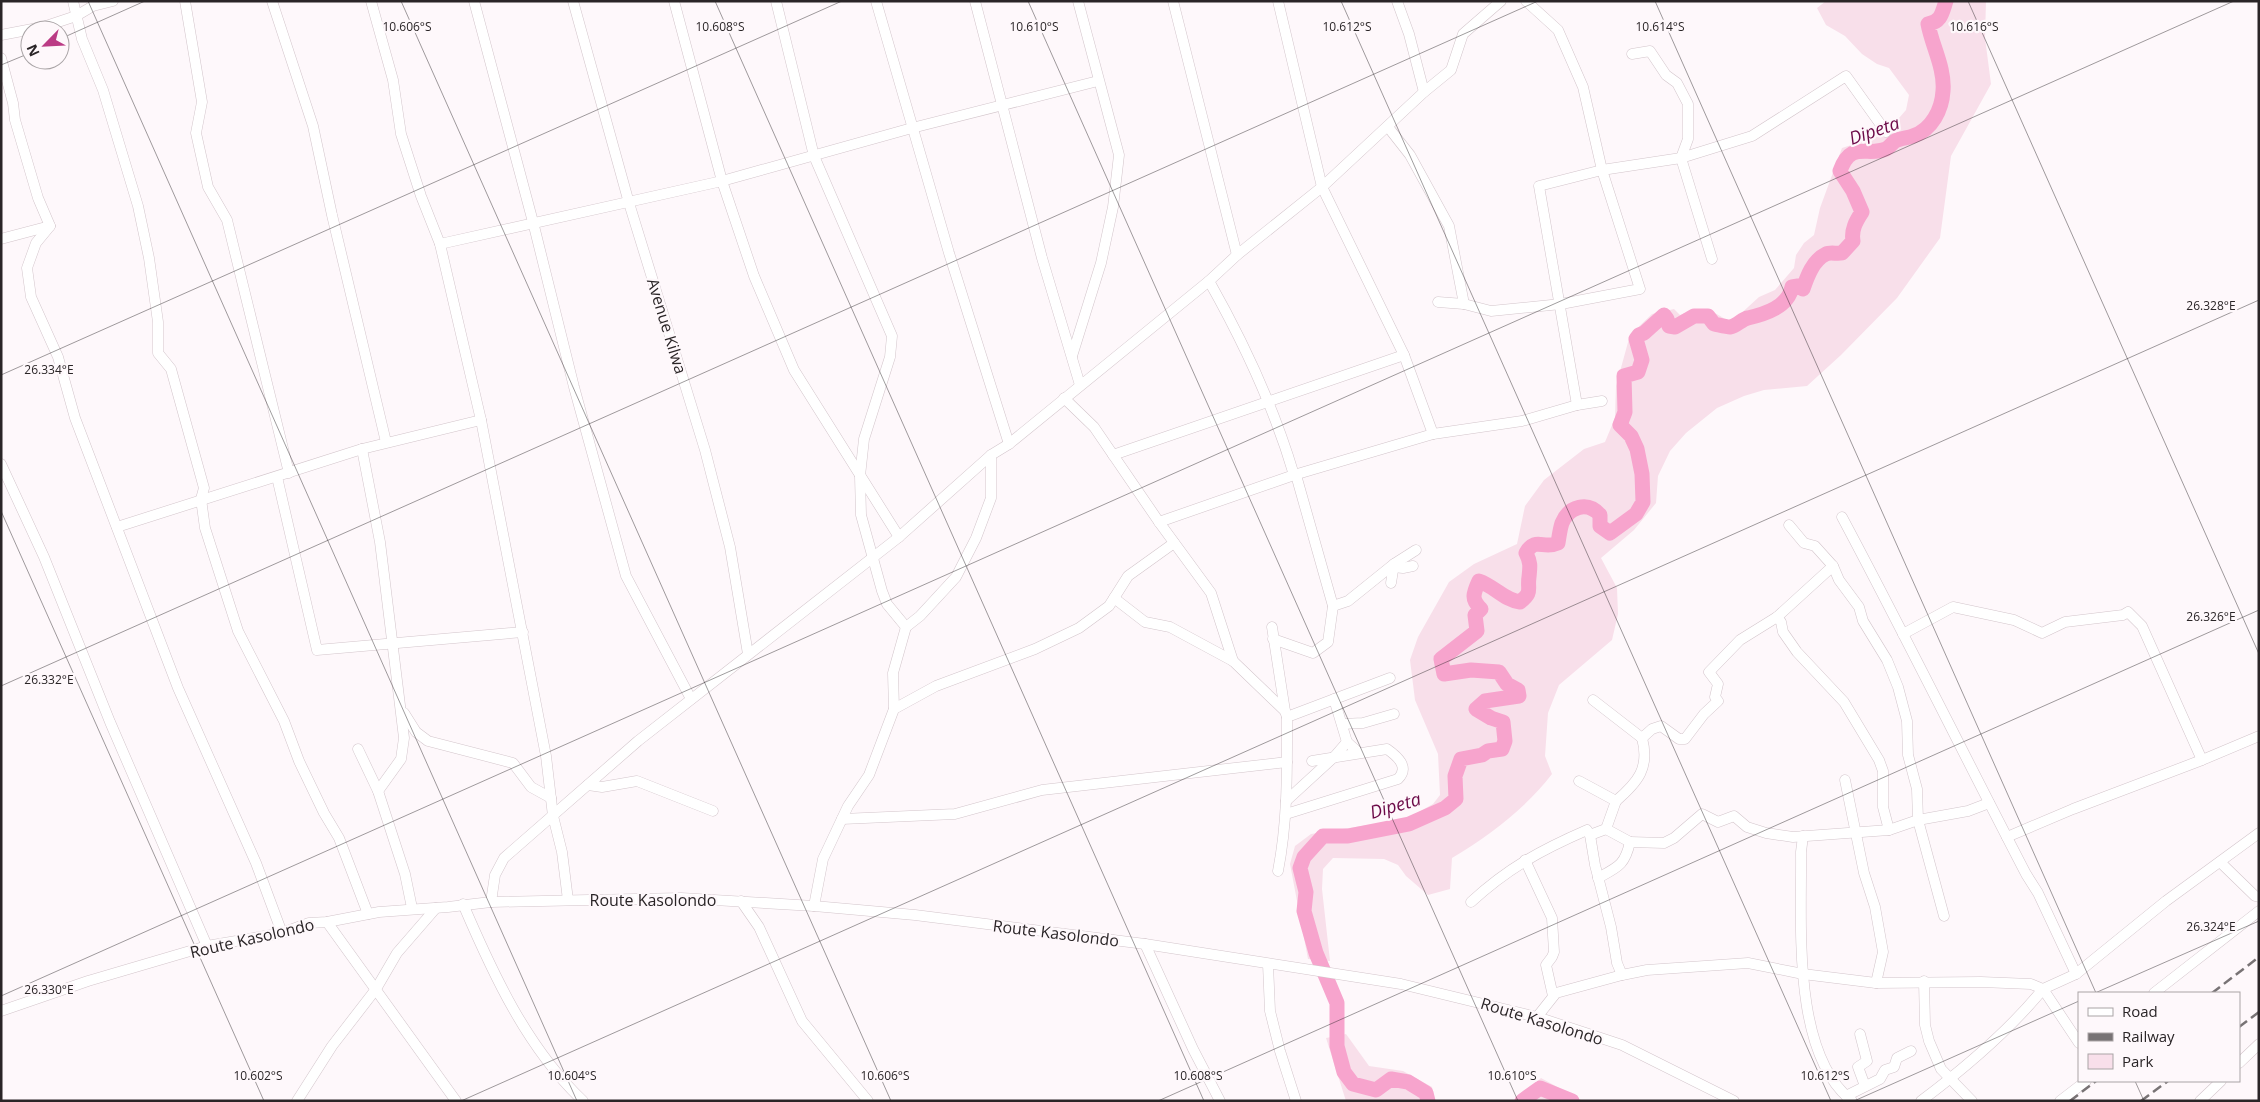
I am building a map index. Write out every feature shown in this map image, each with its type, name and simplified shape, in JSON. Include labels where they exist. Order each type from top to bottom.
[{"type":"street","points":[[73,1],[82,39],[103,90],[138,206],[149,258],[158,322],[158,354],[171,368],[186,419],[204,488],[201,499],[205,528],[238,631],[284,721],[299,761],[324,814],[339,838],[368,914]]},
{"type":"street","points":[[1,35],[43,27],[76,16],[93,6],[113,1]]},
{"type":"street","points":[[185,1],[202,102],[196,133],[208,187],[227,220],[290,474]]},
{"type":"street","points":[[272,1],[313,126],[386,442]]},
{"type":"street","points":[[371,1],[393,80],[401,134],[421,196],[440,244],[481,420],[546,756],[553,816],[562,852],[568,900]]},
{"type":"street","points":[[474,1],[533,222],[574,387],[626,576],[691,699]]},
{"type":"street","name":"Avenue Kilwa","points":[[573,1],[629,203],[707,459],[730,547],[748,654]]},
{"type":"street","points":[[674,1],[722,181],[754,276],[794,370],[899,537]]},
{"type":"street","points":[[776,1],[814,156],[892,336],[890,357],[864,439],[860,476],[862,515],[872,558],[888,604],[906,627]]},
{"type":"street","points":[[876,1],[912,128],[1009,444]]},
{"type":"street","points":[[975,1],[1042,258],[1080,384]]},
{"type":"street","points":[[1072,356],[1101,263],[1113,207],[1119,156],[1078,1]]},
{"type":"street","points":[[1173,1],[1237,255]]},
{"type":"street","points":[[1278,1],[1322,187],[1404,355],[1433,434]]},
{"type":"street","points":[[1397,1],[1409,34],[1424,92]]},
{"type":"street","points":[[491,902],[495,874],[504,858],[691,699],[899,537],[991,455],[1009,444],[1322,187],[1424,92],[1451,70],[1463,34],[1501,1]]},
{"type":"street","points":[[1438,302],[1464,304],[1491,311],[1561,304],[1640,289],[1602,170],[1583,88],[1558,30],[1526,1]]},
{"type":"street","points":[[1632,54],[1650,51],[1666,75],[1677,83],[1688,104],[1688,139],[1681,158],[1712,259]]},
{"type":"street","points":[[1,58],[13,103],[15,120],[38,198],[50,226]]},
{"type":"street","points":[[1577,405],[1561,304],[1539,186],[1602,170],[1681,158],[1752,136],[1846,76],[1886,132]]},
{"type":"street","points":[[440,244],[722,181],[912,128],[1098,81]]},
{"type":"street","points":[[1388,127],[1410,155],[1450,226],[1464,304]]},
{"type":"street","points":[[1,239],[50,226]]},
{"type":"street","points":[[50,226],[36,243],[27,268],[31,297],[58,356],[75,418],[178,688],[256,863],[282,933]]},
{"type":"street","points":[[1209,281],[1238,332],[1280,428],[1333,606],[1328,642],[1320,650],[1313,653],[1274,639]]},
{"type":"street","points":[[1113,455],[1404,355]]},
{"type":"street","points":[[1064,398],[1094,427],[1159,522],[1211,593],[1234,661]]},
{"type":"street","points":[[1159,522],[1295,475],[1433,434],[1522,421],[1577,405],[1602,400]]},
{"type":"street","points":[[117,527],[201,499],[290,474],[362,449],[481,420]]},
{"type":"street","points":[[362,449],[380,542],[404,738],[400,760],[378,791]]},
{"type":"street","points":[[814,906],[823,859],[848,806],[869,775],[894,709],[893,673],[906,627],[926,610],[956,577],[976,538],[991,498],[991,455]]},
{"type":"street","points":[[1,464],[44,557],[110,722],[207,946]]},
{"type":"street","points":[[277,477],[317,650],[523,632]]},
{"type":"street","points":[[1842,517],[1897,619],[2007,838],[2038,893],[2076,974]]},
{"type":"street","points":[[1789,525],[1804,543],[1815,546],[1833,566],[1839,580],[1859,607],[1863,621],[1887,660],[1898,687],[1907,721],[1908,755],[1917,789],[1918,820],[1944,916]]},
{"type":"street","points":[[894,709],[936,686],[1035,648],[1079,628],[1109,606],[1128,576],[1174,543]]},
{"type":"street","points":[[1333,606],[1348,601],[1416,550]]},
{"type":"street","points":[[1394,566],[1403,568],[1412,566]]},
{"type":"street","points":[[1391,583],[1394,566]]},
{"type":"street","points":[[1642,738],[1652,729],[1661,726],[1679,739],[1685,739],[1704,714],[1718,701],[1715,697],[1718,684],[1709,672],[1740,640],[1777,617],[1833,566]]},
{"type":"street","points":[[1114,598],[1144,622],[1170,627],[1234,661],[1286,714]]},
{"type":"street","points":[[1903,634],[1953,607],[2014,620],[2042,633],[2066,622],[2123,615],[2128,612],[2142,626],[2202,760]]},
{"type":"street","points":[[1777,617],[1781,622],[1782,632],[1818,676],[1844,702],[1880,760],[1883,771],[1883,806],[1889,830]]},
{"type":"street","points":[[1272,627],[1286,714],[1285,836],[1278,871]]},
{"type":"street","points":[[1286,714],[1334,699],[1390,678]]},
{"type":"street","points":[[1334,699],[1346,742],[1359,753]]},
{"type":"street","points":[[1593,700],[1642,738],[1645,751],[1644,768],[1633,786],[1616,801],[1606,829]]},
{"type":"street","points":[[402,710],[416,732],[428,741],[513,762],[531,787],[551,798]]},
{"type":"street","points":[[1342,724],[1362,724],[1394,714]]},
{"type":"street","points":[[2007,838],[2073,809],[2202,760],[2259,736]]},
{"type":"street","points":[[1286,801],[1334,757],[1346,742]]},
{"type":"street","points":[[358,749],[378,791],[405,874],[412,908]]},
{"type":"street","points":[[1286,814],[1398,779],[1402,775],[1403,767],[1399,757],[1387,749],[1312,761]]},
{"type":"street","points":[[842,819],[955,814],[1042,790],[1287,762]]},
{"type":"street","points":[[1845,780],[1864,873],[1875,907],[1883,952],[1876,983]]},
{"type":"street","points":[[588,785],[602,786],[637,781],[713,811]]},
{"type":"street","points":[[1580,781],[1616,801]]},
{"type":"street","points":[[1590,835],[1606,829],[1630,842],[1664,843],[1674,838],[1702,814],[1718,822],[1734,816],[1747,827],[1766,833],[1792,837],[1889,830],[1918,820],[1968,810],[1990,803]]},
{"type":"street","points":[[1470,902],[1498,877],[1525,860],[1544,849],[1587,830],[1590,835],[1598,878],[1611,927],[1617,963],[1622,975]]},
{"type":"street","points":[[1921,1101],[1951,1078],[2020,1017],[2043,989],[2076,974],[2166,901],[2259,832]]},
{"type":"street","points":[[1804,836],[1801,852],[1803,974],[1813,1038],[1820,1059],[1849,1099],[1865,1086],[1880,1079],[1885,1070],[1894,1067],[1898,1058],[1911,1051]]},
{"type":"street","points":[[1598,878],[1622,864],[1627,857],[1630,842]]},
{"type":"street","points":[[1525,860],[1552,918],[1554,952],[1546,965],[1553,996]]},
{"type":"street","points":[[2220,862],[2259,897]]},
{"type":"street","name":"Route Kasolondo","points":[[1,1010],[88,981],[207,946],[282,933],[309,923],[327,922],[368,914],[412,908],[436,908],[491,902],[681,898],[742,901],[915,915],[1145,944],[1401,984],[1536,1017],[1622,1046],[1734,1101]]},
{"type":"street","points":[[742,901],[759,928],[802,1021],[868,1101]]},
{"type":"street","points":[[463,904],[515,1012],[565,1084],[583,1101]]},
{"type":"street","points":[[298,1101],[332,1046],[376,989],[397,952],[436,908]]},
{"type":"street","points":[[2155,992],[2259,911]]},
{"type":"street","points":[[327,922],[456,1101]]},
{"type":"street","points":[[1145,944],[1193,1050],[1220,1101]]},
{"type":"street","points":[[1536,1017],[1556,992],[1622,975],[1647,970],[1748,963],[1803,974],[1876,983],[1924,981],[2031,984],[2043,989],[2078,1042]]},
{"type":"street","points":[[1268,964],[1270,1010],[1280,1051],[1296,1101]]},
{"type":"street","points":[[1924,981],[1923,1004],[1927,1033],[1941,1069],[1972,1101]]},
{"type":"street","points":[[1860,1034],[1867,1061],[1858,1067],[1865,1086]]},
{"type":"street","points":[[2240,1062],[2259,1044]]},
{"type":"street","points":[[2060,1101],[2085,1082]]},
{"type":"street","points":[[2200,1101],[2220,1082]]},
{"type":"green space","points":[[1826,1],[1986,1],[1985,38],[1991,84],[1951,156],[1940,238],[1897,298],[1841,355],[1807,386],[1764,390],[1744,396],[1717,408],[1686,433],[1670,451],[1658,476],[1656,503],[1634,530],[1601,558],[1617,588],[1618,614],[1612,640],[1559,685],[1548,713],[1545,756],[1552,774],[1519,810],[1480,840],[1452,858],[1450,889],[1428,895],[1406,876],[1398,865],[1384,859],[1333,858],[1323,869],[1322,889],[1330,961],[1308,959],[1290,864],[1295,846],[1311,834],[1406,819],[1433,804],[1440,795],[1438,754],[1415,700],[1410,660],[1418,637],[1449,582],[1474,564],[1517,544],[1525,506],[1544,480],[1584,449],[1605,442],[1615,418],[1616,386],[1630,335],[1652,314],[1674,309],[1680,315],[1699,310],[1710,311],[1728,321],[1736,318],[1759,297],[1775,290],[1794,268],[1796,255],[1804,243],[1814,235],[1820,208],[1842,148],[1885,134],[1906,110],[1909,95],[1889,68],[1877,64],[1862,54],[1845,36],[1826,25],[1817,8]]},
{"type":"green space","points":[[1346,1034],[1369,1066],[1403,1071],[1432,1087],[1435,1101],[1346,1101],[1326,1038]]},
{"type":"green space","points":[[1541,1078],[1583,1101],[1516,1101]]},
{"type":"waterway","name":"Dipeta","points":[[1428,1101],[1426,1093],[1408,1082],[1391,1079],[1376,1090],[1353,1084],[1344,1072],[1337,1046],[1337,1003],[1316,953],[1304,911],[1306,892],[1300,868],[1304,857],[1323,836],[1348,836],[1409,824],[1445,808],[1456,799],[1455,776],[1461,759],[1502,749],[1505,741],[1503,722],[1491,718],[1476,709],[1485,701],[1519,696],[1518,690],[1507,684],[1499,672],[1471,670],[1444,674],[1441,659],[1477,631],[1475,615],[1481,609],[1474,596],[1479,581],[1509,599],[1520,602],[1527,596],[1529,591],[1530,565],[1526,553],[1533,545],[1553,545],[1558,543],[1562,523],[1565,517],[1574,509],[1585,507],[1595,511],[1600,515],[1600,526],[1610,533],[1636,514],[1643,502],[1642,474],[1637,449],[1631,436],[1620,425],[1625,412],[1624,376],[1638,372],[1642,360],[1636,339],[1664,315],[1669,326],[1675,327],[1694,316],[1708,316],[1714,324],[1730,327],[1746,319],[1768,312],[1786,300],[1792,287],[1798,286],[1803,289],[1806,279],[1817,260],[1828,253],[1842,253],[1853,241],[1854,226],[1862,212],[1853,191],[1840,171],[1844,161],[1854,153],[1886,149],[1897,140],[1920,133],[1931,124],[1941,105],[1943,91],[1942,74],[1928,24],[1938,19],[1946,1]]},
{"type":"waterway","name":"Dipeta","points":[[1522,1101],[1540,1088],[1572,1101]]},
{"type":"railway","points":[[2213,992],[2259,957]]},
{"type":"railway","points":[[2240,1026],[2259,1012]]},
{"type":"railway","points":[[2070,1101],[2095,1082]]},
{"type":"railway","points":[[2141,1101],[2167,1082]]}]
